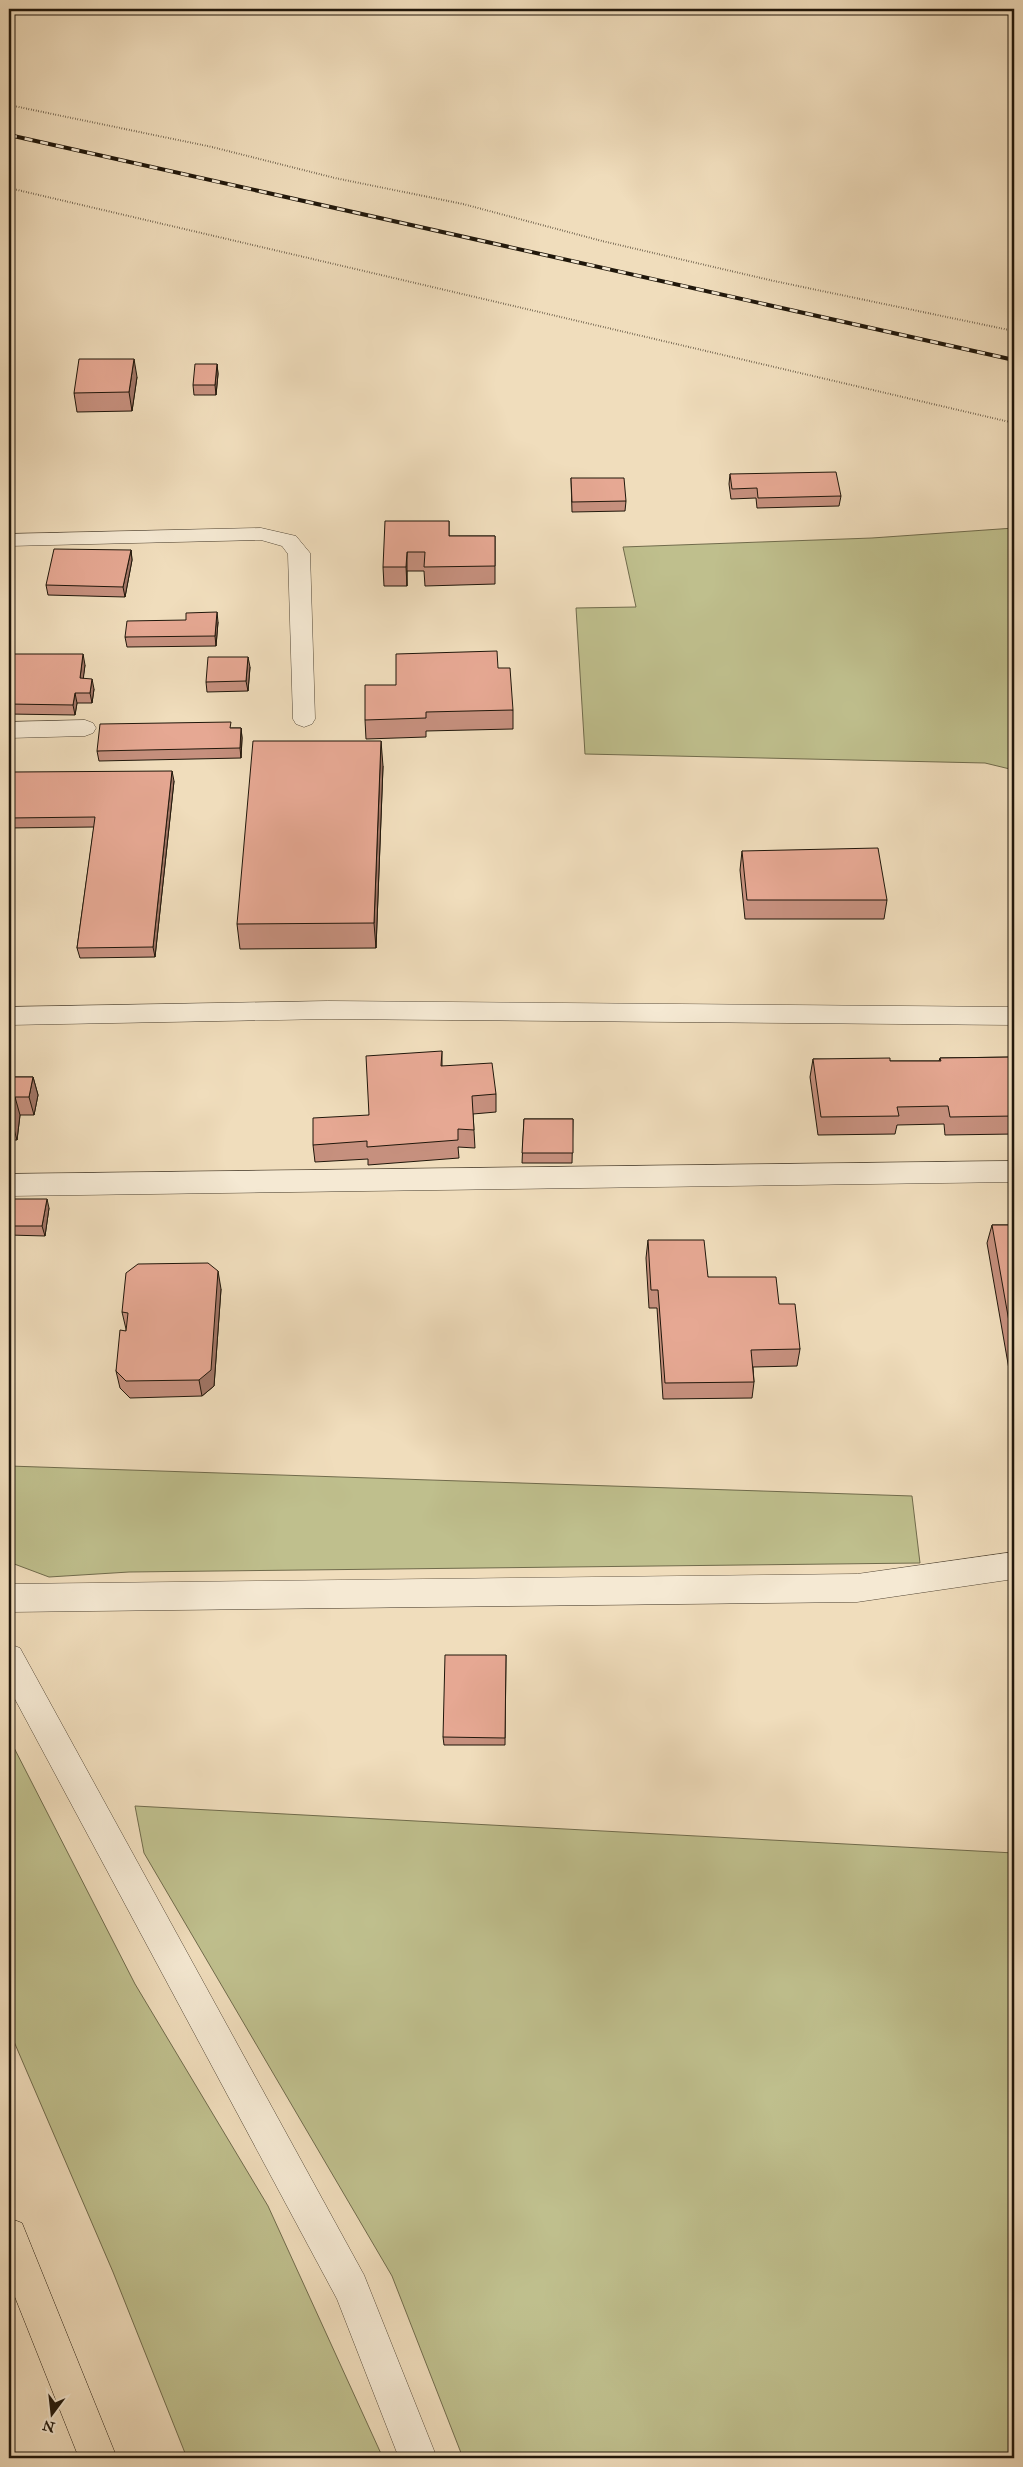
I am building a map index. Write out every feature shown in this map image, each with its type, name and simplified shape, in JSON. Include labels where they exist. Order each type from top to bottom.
[{"type":"main road","points":[[9,2236],[98,2458]]},
{"type":"street","points":[[9,540],[260,534],[289,542],[299,553],[304,719]]},
{"type":"street","points":[[9,730],[84,728]]},
{"type":"street","points":[[9,1016],[328,1010],[1014,1016]]},
{"type":"street","points":[[9,1185],[1014,1170]]},
{"type":"street","points":[[9,1598],[856,1588],[1014,1565]]},
{"type":"street","points":[[9,1658],[199,2012],[351,2288],[418,2458]]},
{"type":"path","points":[[9,105],[212,147],[336,178],[463,204],[602,241],[736,272],[1014,332]]},
{"type":"path","points":[[9,188],[1014,423]]},
{"type":"green space","points":[[1014,528],[1014,770],[985,763],[585,754],[576,608],[636,607],[623,547],[872,538]]},
{"type":"green space","points":[[9,1466],[912,1496],[920,1563],[129,1572],[49,1577],[9,1562]]},
{"type":"green space","points":[[9,1738],[135,1984],[268,2206],[383,2458],[187,2458],[113,2272],[9,2030]]},
{"type":"green space","points":[[135,1806],[1014,1853],[1014,2458],[463,2458],[392,2276],[144,1853]]},
{"type":"building","points":[[79,359],[134,359],[129,392],[74,393]]},
{"type":"building","points":[[195,364],[217,364],[215,385],[193,385]]},
{"type":"building","points":[[836,472],[841,496],[758,498],[757,488],[732,489],[730,474]]},
{"type":"building","points":[[571,478],[624,478],[626,501],[572,502]]},
{"type":"building","points":[[385,521],[449,521],[449,536],[495,536],[495,566],[424,567],[425,552],[407,552],[406,567],[383,567]]},
{"type":"building","points":[[54,549],[131,550],[123,587],[46,585]]},
{"type":"building","points":[[217,612],[215,636],[125,637],[127,621],[186,620],[186,613]]},
{"type":"building","points":[[497,651],[498,668],[510,668],[513,710],[426,712],[426,718],[365,720],[365,685],[396,685],[396,654]]},
{"type":"building","points":[[9,654],[83,654],[80,678],[92,679],[90,693],[75,693],[73,705],[9,704]]},
{"type":"building","points":[[208,657],[248,657],[246,681],[206,682]]},
{"type":"building","points":[[231,722],[230,728],[241,728],[240,748],[97,751],[100,724]]},
{"type":"building","points":[[253,741],[381,741],[374,923],[237,924]]},
{"type":"building","points":[[172,771],[153,947],[77,948],[95,817],[9,818],[9,785],[13,772]]},
{"type":"building","points":[[878,848],[887,900],[747,900],[742,851]]},
{"type":"building","points":[[442,1051],[441,1066],[492,1063],[496,1094],[472,1096],[474,1130],[458,1129],[458,1140],[367,1147],[367,1141],[313,1145],[313,1118],[369,1115],[366,1056]]},
{"type":"building","points":[[1014,1057],[1014,1116],[950,1117],[948,1106],[897,1107],[899,1116],[821,1117],[813,1059],[890,1058],[890,1061],[941,1061],[940,1058]]},
{"type":"building","points":[[9,1077],[33,1077],[29,1097],[15,1097],[12,1122],[9,1122]]},
{"type":"building","points":[[524,1119],[573,1119],[573,1153],[522,1153]]},
{"type":"building","points":[[9,1199],[47,1199],[42,1226],[9,1226]]},
{"type":"building","points":[[992,1225],[1014,1225],[1014,1350]]},
{"type":"building","points":[[648,1240],[704,1240],[708,1277],[776,1277],[779,1304],[795,1304],[800,1349],[751,1350],[754,1382],[665,1383],[658,1290],[651,1290]]},
{"type":"building","points":[[208,1263],[218,1271],[211,1370],[199,1380],[126,1381],[116,1371],[120,1330],[126,1331],[128,1313],[122,1312],[126,1273],[138,1264]]},
{"type":"building","points":[[445,1655],[506,1655],[505,1738],[443,1737]]},
{"type":"railway","points":[[9,135],[1014,360]]}]
